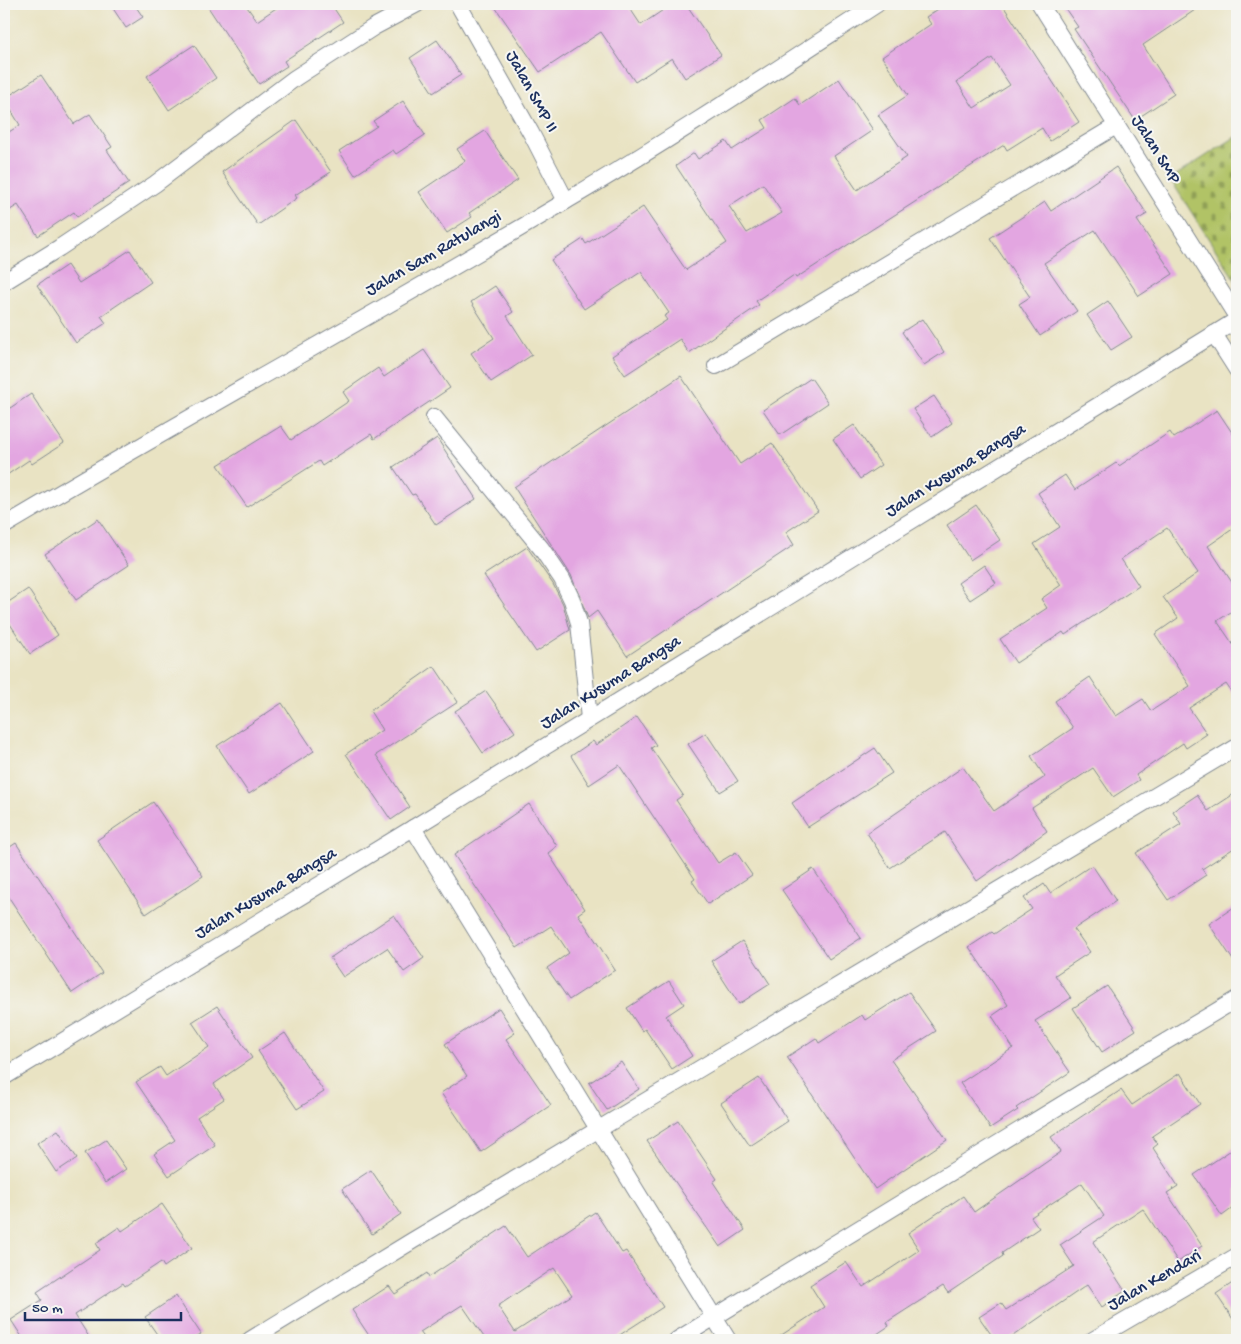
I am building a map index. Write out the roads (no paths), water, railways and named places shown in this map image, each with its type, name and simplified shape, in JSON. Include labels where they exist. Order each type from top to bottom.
[{"type":"street","points":[[4,282],[155,184],[295,78],[374,27],[418,4]]},
{"type":"street","name":"Jalan SMP II","points":[[458,4],[531,133],[566,201]]},
{"type":"street","name":"Jalan Sam Ratulangi","points":[[4,526],[138,446],[566,201],[694,123],[877,4]]},
{"type":"street","name":"Jalan SMP","points":[[1040,4],[1237,319]]},
{"type":"street","points":[[716,366],[1116,126]]},
{"type":"street","name":"Jalan Kusuma Bangsa","points":[[4,1077],[413,828],[1237,319]]},
{"type":"street","points":[[1214,334],[1237,370]]},
{"type":"street","points":[[434,417],[541,548],[562,579],[572,600],[579,623],[589,719]]},
{"type":"street","points":[[250,1340],[599,1128],[1237,747]]},
{"type":"street","points":[[413,828],[728,1340]]},
{"type":"street","points":[[677,1340],[1132,1060],[1237,999]]},
{"type":"street","name":"Jalan Kendari","points":[[1093,1340],[1237,1256]]}]
